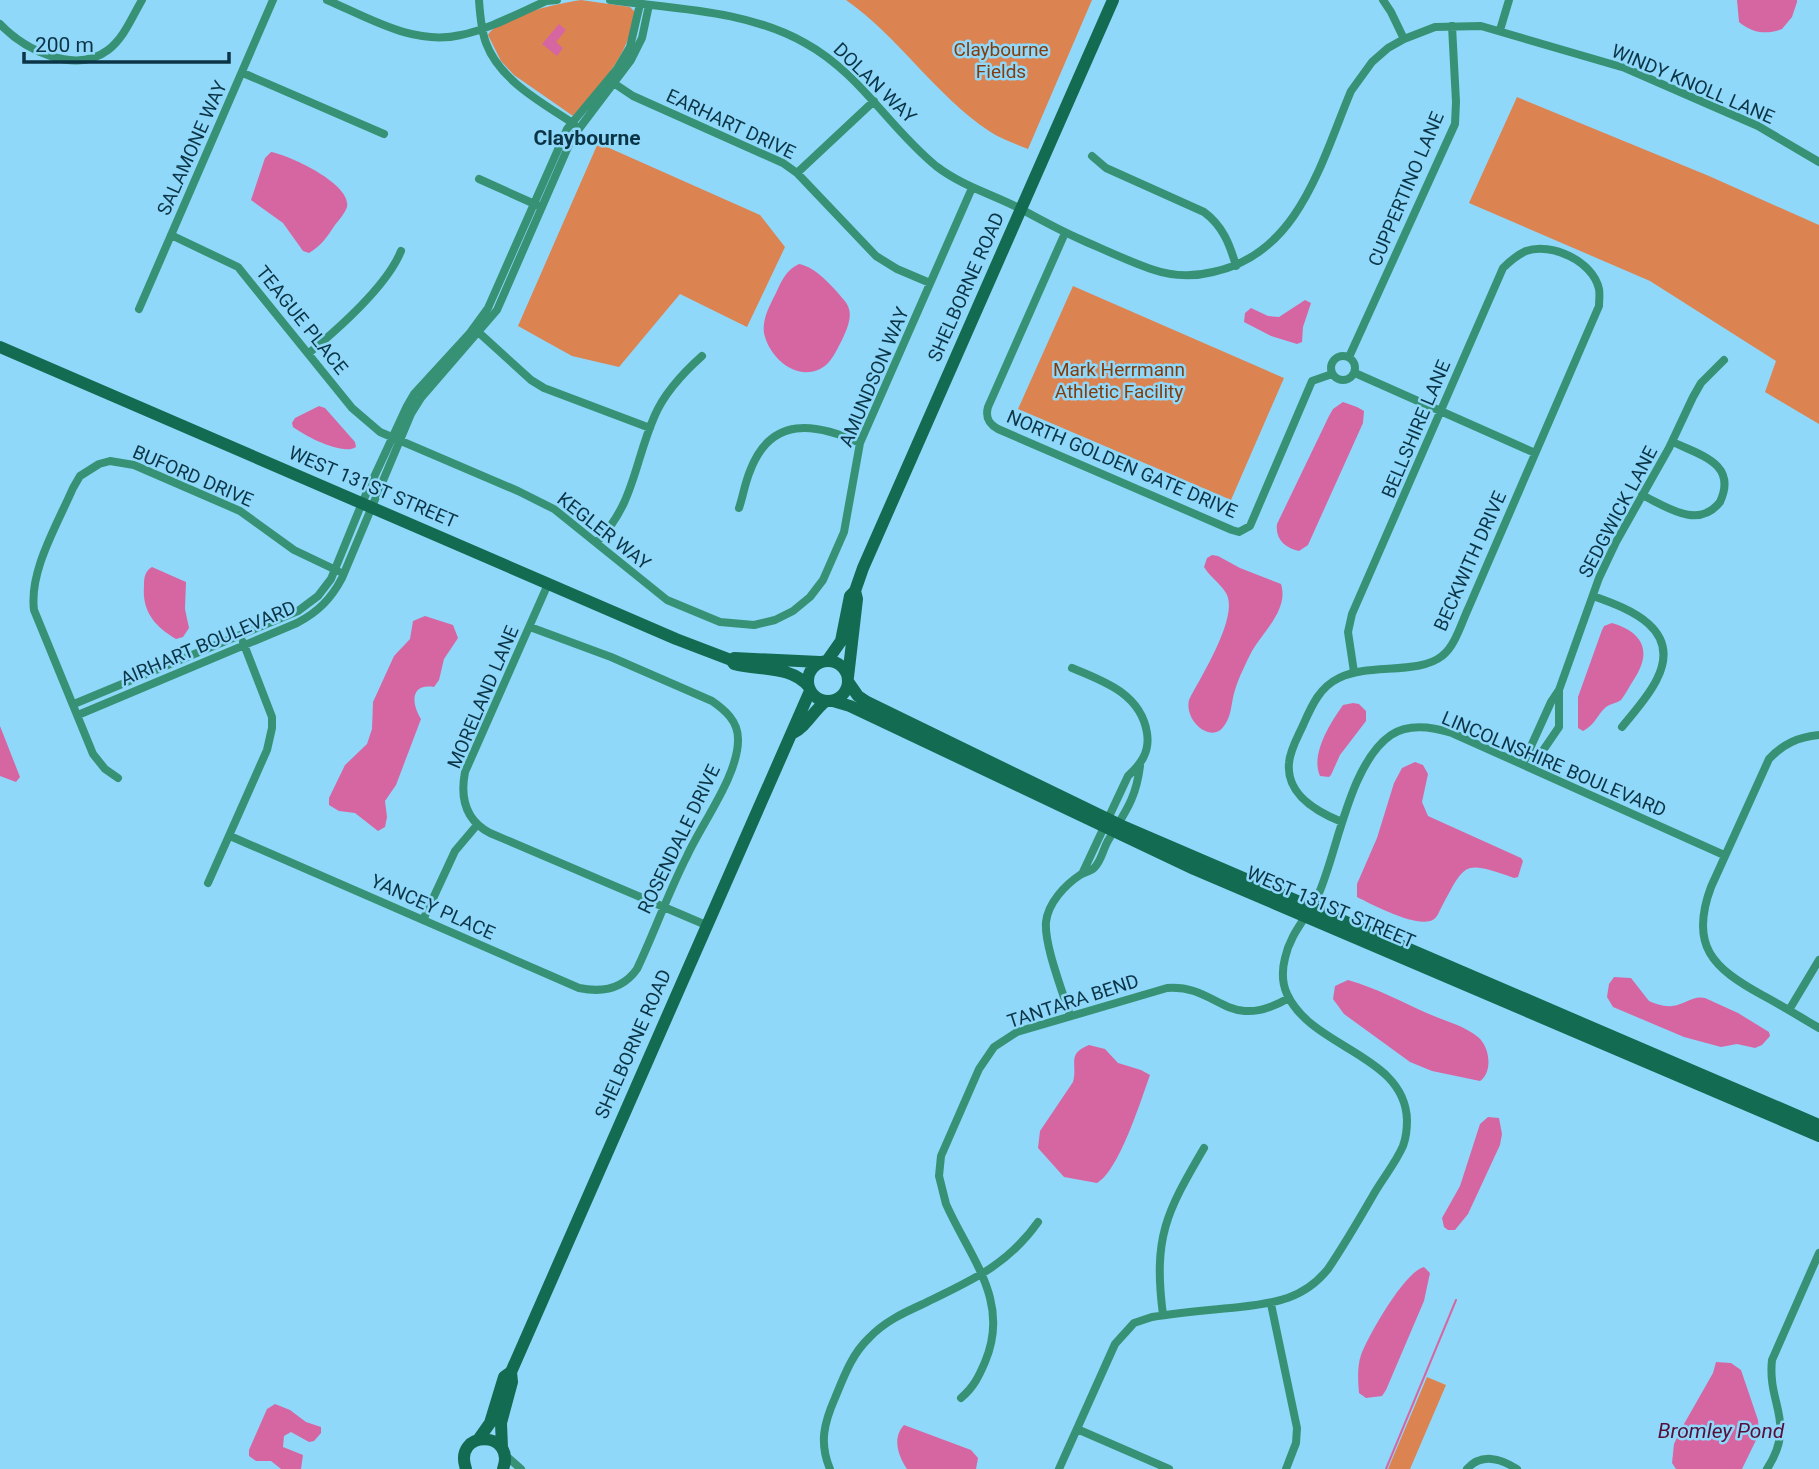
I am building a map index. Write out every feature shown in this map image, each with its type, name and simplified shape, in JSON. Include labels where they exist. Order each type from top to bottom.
[{"type":"street","points":[[0,24],[11,36],[25,45],[64,60],[79,61],[108,50],[118,40],[142,0]]},
{"type":"street","name":"SALAMONE WAY","points":[[139,309],[273,0]]},
{"type":"street","points":[[327,0],[408,34],[430,37],[452,37],[546,1],[557,0]]},
{"type":"street","points":[[479,0],[482,27],[492,54],[511,79],[575,125]]},
{"type":"street","name":"DOLAN WAY","points":[[610,0],[744,19],[790,35],[818,50],[843,69],[935,165],[972,188],[1021,209]]},
{"type":"street","name":"SHELBORNE ROAD","points":[[823,662],[840,645],[850,596],[855,591],[1113,0]]},
{"type":"street","points":[[1383,0],[1404,39]]},
{"type":"street","points":[[1500,30],[1509,0]]},
{"type":"street","name":"AIRHART BOULEVARD","points":[[78,715],[312,616],[331,598],[367,505],[415,394],[497,310],[538,205],[575,125],[636,52],[642,38],[645,5]]},
{"type":"street","name":"WINDY KNOLL LANE","points":[[1021,209],[1065,233],[1152,270],[1194,276],[1236,266],[1253,258],[1268,246],[1294,218],[1351,91],[1360,77],[1388,48],[1404,39],[1435,27],[1467,25],[1500,30],[1625,68],[1758,126],[1819,162]]},
{"type":"street","name":"CUPPERTINO LANE","points":[[1349,357],[1455,124],[1452,26]]},
{"type":"street","points":[[243,73],[384,134]]},
{"type":"street","name":"EARHART DRIVE","points":[[611,81],[633,96],[775,158],[797,173],[876,257],[930,283]]},
{"type":"street","points":[[797,173],[874,101]]},
{"type":"street","points":[[1092,156],[1106,168],[1204,212],[1222,229],[1236,266]]},
{"type":"street","points":[[479,179],[538,205]]},
{"type":"street","name":"AMUNDSON WAY","points":[[793,611],[817,589],[840,544],[860,443],[972,188]]},
{"type":"street","name":"NORTH GOLDEN GATE DRIVE","points":[[1065,233],[988,407],[988,421],[998,429],[1239,532],[1250,526],[1312,382],[1332,374]]},
{"type":"street","name":"TEAGUE PLACE","points":[[171,234],[238,267],[358,415],[396,440]]},
{"type":"street","name":"BELLSHIRE LANE","points":[[1354,672],[1348,632],[1352,614],[1503,268],[1517,255],[1528,250],[1552,250],[1567,256]]},
{"type":"street","points":[[309,354],[331,335],[386,276],[396,264],[401,251]]},
{"type":"street","name":"BECKWITH DRIVE","points":[[1342,822],[1311,806],[1297,793],[1291,777],[1289,763],[1313,702],[1329,684],[1354,672],[1426,664],[1443,656],[1468,610],[1598,306],[1599,289],[1596,283],[1579,263],[1567,256]]},
{"type":"street","points":[[477,330],[531,380],[544,388],[650,428]]},
{"type":"street","name":"WEST 131ST STREET","points":[[0,347],[676,639],[731,660],[734,664],[793,674],[809,689]]},
{"type":"street","points":[[597,542],[614,523],[629,497],[650,428],[662,403],[670,390],[702,356]]},
{"type":"street","points":[[1349,357],[1356,366],[1354,373],[1345,381],[1337,379],[1332,374],[1331,366],[1335,359],[1349,357]]},
{"type":"street","name":"SEDGWICK LANE","points":[[1527,766],[1616,542],[1673,442],[1697,390],[1724,360]]},
{"type":"street","points":[[1354,373],[1535,453]]},
{"type":"street","points":[[739,508],[754,461],[762,448],[781,433],[802,428],[822,428],[860,443]]},
{"type":"street","name":"KEGLER WAY","points":[[396,440],[539,501],[569,519],[655,592],[708,618],[730,624],[754,625],[775,620],[793,611]]},
{"type":"street","points":[[1642,495],[1688,516],[1703,515],[1720,502],[1725,480],[1720,468],[1710,459],[1673,442]]},
{"type":"street","name":"BUFORD DRIVE","points":[[74,704],[34,610],[33,585],[73,488],[80,476],[99,464],[110,461],[134,465],[240,510],[294,550],[340,571]]},
{"type":"street","name":"AIRHART BOULEVARD","points":[[74,704],[298,611],[309,605],[340,571]]},
{"type":"street","name":"MORELAND LANE","points":[[477,825],[465,806],[465,772],[548,583]]},
{"type":"street","name":"SHELBORNE ROAD","points":[[848,680],[857,598],[855,591]]},
{"type":"street","points":[[1593,596],[1636,613],[1656,632],[1663,652],[1663,662],[1656,683],[1622,727]]},
{"type":"street","name":"ROSENDALE DRIVE","points":[[530,627],[611,657],[712,701],[725,710],[738,733],[737,754],[721,792],[663,906],[638,969],[626,981]]},
{"type":"street","points":[[208,883],[267,750],[272,728],[272,717],[241,635]]},
{"type":"street","name":"WEST 131ST STREET","points":[[731,660],[736,657],[823,662]]},
{"type":"street","points":[[823,662],[839,664],[845,670],[848,680],[844,694],[830,701],[818,699],[809,689],[809,675],[813,667],[823,662]]},
{"type":"street","points":[[1070,1016],[1048,939],[1046,922],[1051,906],[1067,884],[1083,873],[1138,783],[1148,739],[1140,711],[1121,691],[1072,668]]},
{"type":"street","name":"WEST 131ST STREET","points":[[848,680],[858,696],[867,702],[1111,826]]},
{"type":"street","name":"SHELBORNE ROAD","points":[[503,1469],[501,1423],[513,1382],[511,1373],[706,925],[793,733],[793,725],[809,689]]},
{"type":"street","name":"SEDGWICK LANE","points":[[1527,766],[1559,727],[1559,690]]},
{"type":"street","name":"SHELBORNE ROAD","points":[[793,733],[799,731],[815,711],[830,701]]},
{"type":"street","name":"WEST 131ST STREET","points":[[830,701],[850,706],[1111,826],[1308,911],[1819,1125]]},
{"type":"street","points":[[74,704],[93,754],[105,769],[118,778]]},
{"type":"street","name":"LINCOLNSHIRE BOULEVARD","points":[[1289,999],[1283,979],[1285,958],[1299,922],[1308,911],[1325,878],[1342,822],[1363,770],[1374,752],[1392,734],[1412,727],[1452,733],[1724,855]]},
{"type":"street","points":[[1819,734],[1793,740],[1769,759],[1724,855],[1702,915],[1703,940],[1717,965],[1731,978],[1819,1028]]},
{"type":"street","points":[[423,920],[455,851],[477,825],[706,925]]},
{"type":"street","name":"YANCEY PLACE","points":[[230,836],[579,988],[606,990],[626,981]]},
{"type":"street","name":"WEST 131ST STREET","points":[[1308,911],[1385,951],[1819,1136]]},
{"type":"street","points":[[1788,1010],[1819,960]]},
{"type":"street","name":"TANTARA BEND","points":[[961,1398],[977,1380],[991,1348],[995,1331],[992,1302],[941,1191],[939,1171],[944,1149],[976,1075],[990,1051],[1017,1032],[1167,988],[1186,989],[1249,1013],[1267,1009],[1289,999]]},
{"type":"street","points":[[1059,1469],[1110,1352],[1119,1338],[1135,1323],[1163,1315],[1272,1304],[1299,1294],[1315,1283],[1328,1269],[1400,1151],[1407,1128],[1405,1105],[1394,1083],[1374,1066],[1312,1025],[1289,999]]},
{"type":"street","points":[[1163,1315],[1159,1271],[1163,1234],[1174,1200],[1204,1148]]},
{"type":"street","points":[[830,1469],[824,1448],[824,1425],[846,1373],[861,1347],[889,1321],[981,1276],[1012,1254],[1038,1222]]},
{"type":"street","points":[[1767,1469],[1781,1439],[1772,1360],[1819,1253]]},
{"type":"street","points":[[1272,1304],[1297,1434],[1286,1469]]},
{"type":"street","name":"SHELBORNE ROAD","points":[[464,1468],[465,1452],[491,1423],[504,1377],[511,1373]]},
{"type":"street","points":[[1077,1429],[1169,1469]]},
{"type":"street","points":[[478,1440],[488,1439],[521,1469]]},
{"type":"street","points":[[1467,1469],[1478,1460],[1491,1458],[1517,1469]]},
{"type":"green space","points":[[581,0],[630,7],[635,12],[632,28],[620,56],[604,80],[573,116],[514,75],[501,61],[488,35],[494,28],[516,16]]},
{"type":"green space","name":"Claybourne Fields","points":[[846,0],[1092,0],[1028,149],[994,134],[970,117],[883,31]]},
{"type":"green space","points":[[1517,97],[1709,176],[1819,225],[1819,424],[1765,392],[1776,361],[1650,281],[1469,203]]},
{"type":"green space","points":[[598,143],[760,215],[785,247],[747,327],[680,294],[619,367],[572,356],[518,326]]},
{"type":"green space","name":"Mark Herrmann Athletic Facility","points":[[1073,286],[1284,378],[1231,500],[1018,409]]},
{"type":"green space","points":[[1427,1377],[1446,1385],[1410,1469],[1388,1469]]},
{"type":"water","points":[[1737,0],[1797,2],[1792,17],[1782,29],[1765,32],[1754,31],[1739,22]]},
{"type":"water","points":[[559,24],[566,30],[556,42],[563,48],[557,56],[542,44]]},
{"type":"water","points":[[271,152],[318,172],[340,189],[346,198],[347,207],[343,214],[324,241],[309,253],[303,251],[283,223],[251,200],[265,158]]},
{"type":"water","points":[[799,264],[818,273],[829,284],[847,305],[850,315],[833,357],[824,367],[811,372],[801,372],[784,364],[771,350],[764,333],[767,312],[780,284],[788,272]]},
{"type":"water","points":[[1305,300],[1311,303],[1303,327],[1302,342],[1297,344],[1271,336],[1244,322],[1245,313],[1251,308],[1268,316],[1279,317]]},
{"type":"water","points":[[1343,402],[1364,411],[1363,423],[1308,545],[1299,551],[1294,550],[1279,538],[1277,524],[1329,416],[1333,409]]},
{"type":"water","points":[[319,406],[325,408],[355,442],[356,447],[334,447],[293,427],[295,418]]},
{"type":"water","points":[[1212,555],[1281,584],[1283,593],[1279,611],[1252,651],[1241,675],[1227,722],[1219,731],[1213,733],[1195,723],[1189,708],[1189,700],[1217,647],[1228,616],[1229,603],[1226,593],[1204,567],[1207,558]]},
{"type":"water","points":[[152,567],[186,582],[185,609],[189,628],[183,637],[176,639],[168,634],[147,610],[144,580],[146,572]]},
{"type":"water","points":[[425,616],[453,625],[458,638],[444,659],[439,680],[434,687],[420,688],[415,696],[421,719],[396,785],[385,801],[385,827],[378,831],[355,813],[339,811],[329,805],[329,798],[345,765],[367,744],[372,729],[373,702],[394,656],[410,639],[413,621]]},
{"type":"water","points":[[1612,623],[1632,632],[1638,638],[1642,645],[1642,662],[1621,700],[1606,707],[1583,731],[1578,728],[1578,697],[1602,630],[1604,626]]},
{"type":"water","points":[[1359,704],[1366,711],[1366,721],[1340,755],[1331,775],[1320,776],[1318,758],[1323,739],[1343,705]]},
{"type":"water","points":[[0,726],[20,777],[16,782],[0,776]]},
{"type":"water","points":[[1415,762],[1423,765],[1428,774],[1422,802],[1428,816],[1523,861],[1518,877],[1514,878],[1484,869],[1467,869],[1455,882],[1436,917],[1423,922],[1393,914],[1357,897],[1357,884],[1377,838],[1394,783],[1402,768]]},
{"type":"water","points":[[1614,977],[1631,978],[1649,1001],[1660,1005],[1672,1006],[1696,998],[1705,998],[1738,1013],[1769,1032],[1770,1036],[1755,1048],[1737,1044],[1721,1047],[1684,1037],[1613,1007],[1607,997],[1609,984]]},
{"type":"water","points":[[1348,980],[1473,1033],[1482,1041],[1487,1053],[1488,1066],[1484,1077],[1480,1081],[1432,1071],[1410,1062],[1344,1014],[1333,999],[1335,986]]},
{"type":"water","points":[[1089,1045],[1105,1049],[1118,1063],[1150,1075],[1121,1150],[1105,1176],[1097,1183],[1064,1177],[1038,1148],[1040,1131],[1073,1082],[1075,1056]]},
{"type":"water","points":[[1488,1117],[1499,1118],[1502,1134],[1500,1145],[1468,1214],[1455,1230],[1448,1230],[1444,1227],[1442,1218],[1460,1186],[1480,1124]]},
{"type":"water","points":[[1424,1267],[1430,1273],[1424,1301],[1386,1390],[1382,1396],[1366,1398],[1359,1393],[1358,1379],[1365,1346],[1398,1292],[1416,1271]]},
{"type":"water","name":"Bromley Pond","points":[[1716,1362],[1731,1363],[1741,1370],[1758,1420],[1759,1434],[1742,1469],[1676,1469],[1672,1463],[1674,1444],[1713,1373]]},
{"type":"water","points":[[275,1404],[290,1410],[306,1422],[321,1427],[321,1433],[314,1441],[309,1442],[291,1432],[284,1436],[283,1447],[303,1455],[301,1469],[281,1469],[271,1461],[256,1461],[249,1456],[249,1450],[267,1409]]},
{"type":"water","points":[[904,1425],[971,1450],[978,1458],[976,1469],[907,1469],[897,1441]]},
{"type":"waterway","points":[[1386,1469],[1456,1300]]},
{"type":"district","name":"Claybourne","points":[[587,138]]}]
